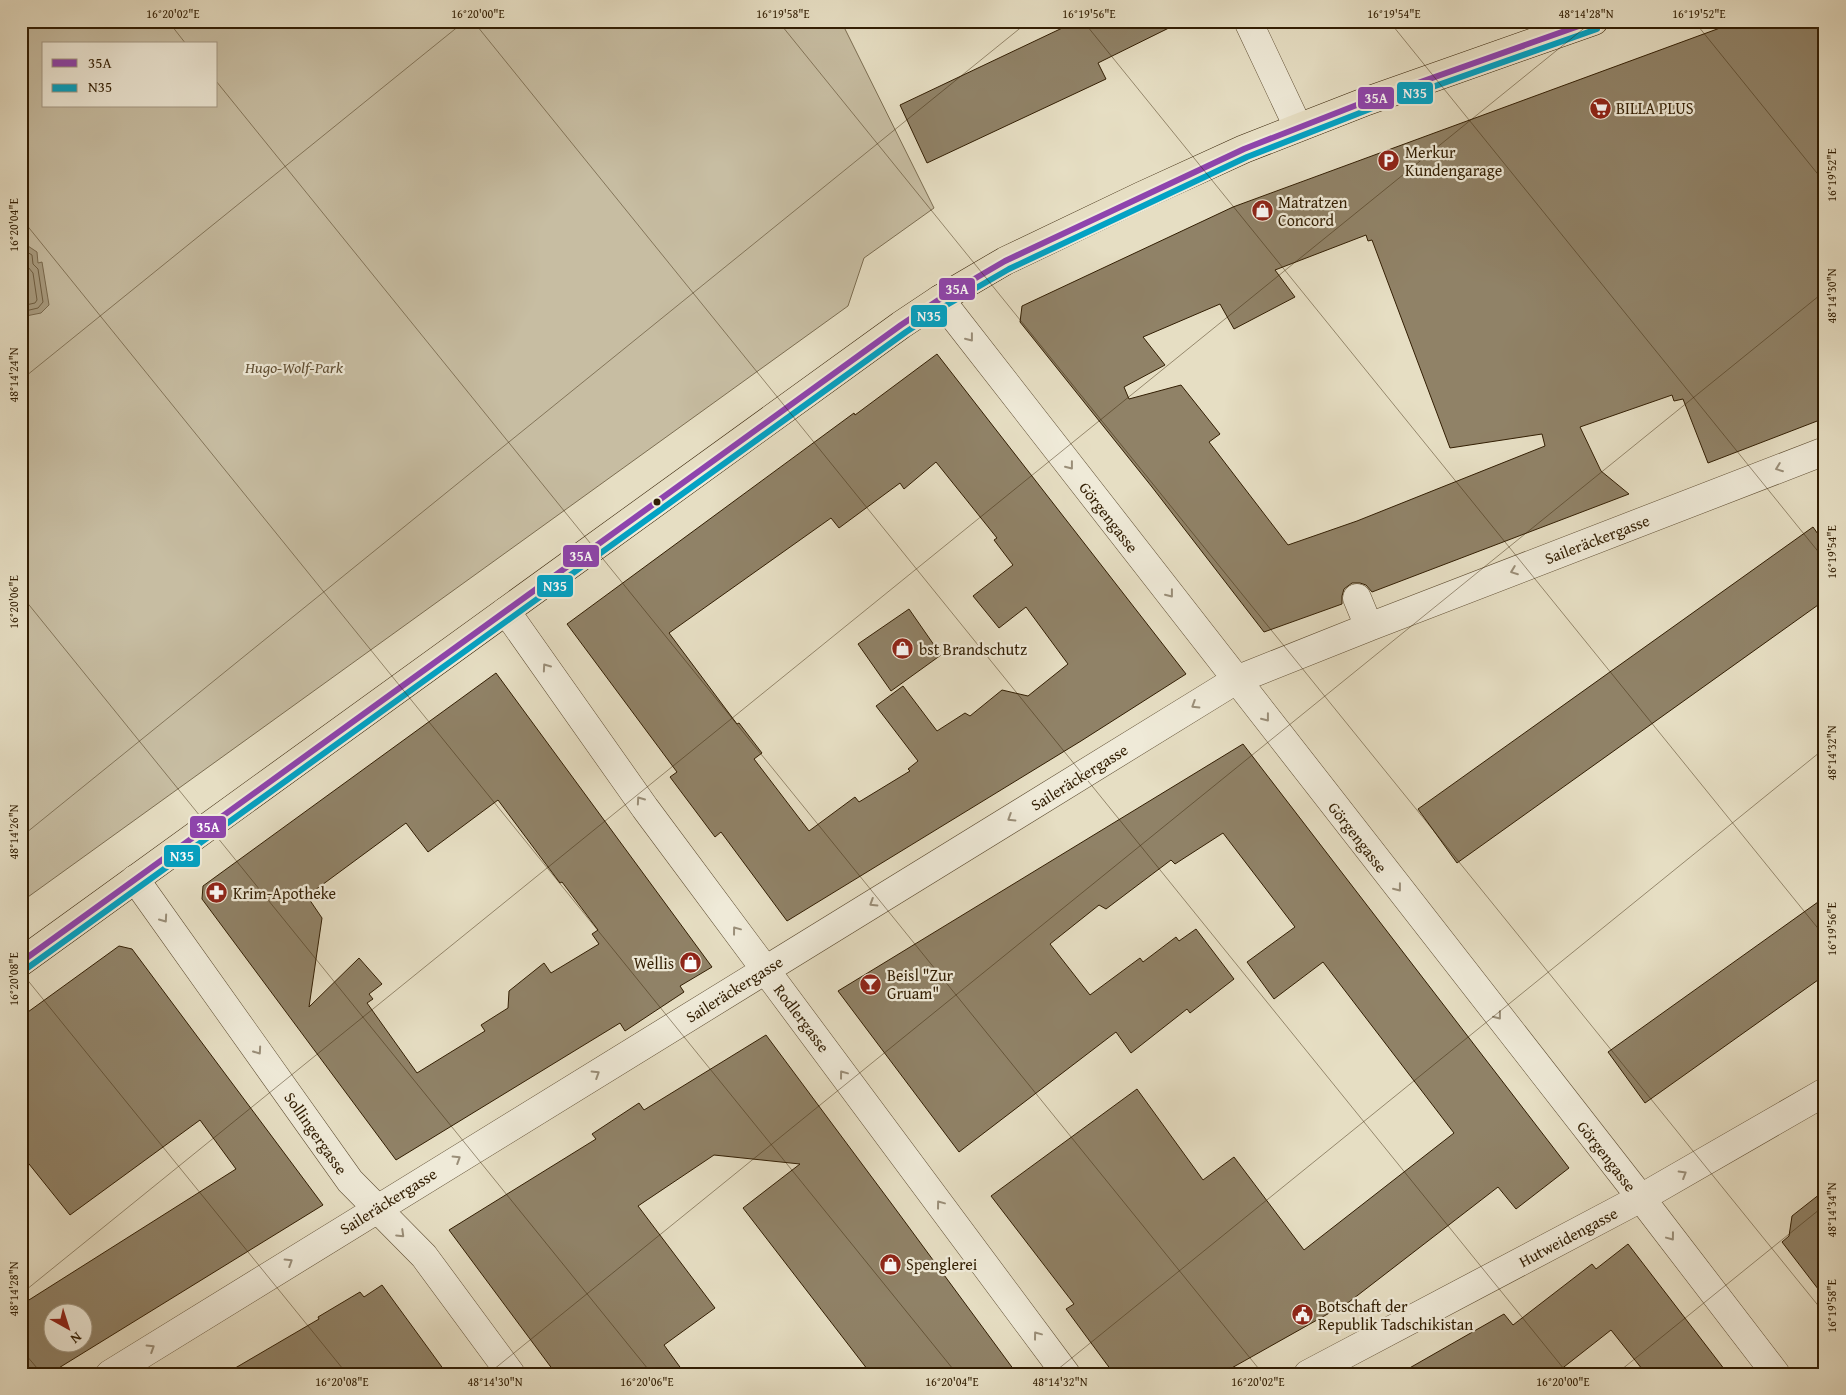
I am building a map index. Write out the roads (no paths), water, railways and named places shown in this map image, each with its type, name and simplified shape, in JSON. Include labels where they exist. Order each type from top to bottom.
[{"type":"main road","points":[[21,962],[869,348],[940,299],[1005,261],[1175,180],[1298,127],[1594,21]]},
{"type":"street","points":[[1248,21],[1298,127]]},
{"type":"street","name":"Görgengasse","points":[[940,299],[1776,1374]]},
{"type":"street","name":"Saileräckergasse","points":[[110,1374],[1236,680],[1825,450]]},
{"type":"street","points":[[1357,598],[1369,627]]},
{"type":"street","name":"Rodlergasse","points":[[506,611],[645,808],[1066,1374]]},
{"type":"street","name":"Sollingergasse","points":[[135,879],[350,1180],[376,1209],[424,1256],[511,1374]]},
{"type":"street","name":"Hutweidengasse","points":[[1308,1374],[1641,1198],[1825,1092]]},
{"type":"water","points":[[28,246],[37,252],[38,263],[42,262],[49,305],[41,313],[21,317],[21,248]]},
{"type":"place","name":"BILLA PLUS","points":[[1600,108]]},
{"type":"place","name":"Merkur Kundengarage","points":[[1389,161]]},
{"type":"place","name":"Matratzen Concord","points":[[1262,211]]},
{"type":"place","name":"bst Brandschutz","points":[[903,649]]},
{"type":"place","name":"Krim-Apotheke","points":[[217,893]]},
{"type":"place","name":"Wellis","points":[[690,963]]},
{"type":"place","name":"Beisl \"Zur Gruam\"","points":[[871,984]]},
{"type":"place","name":"Spenglerei","points":[[890,1264]]},
{"type":"place","name":"Botschaft der Republik Tadschikistan","points":[[1302,1315]]},
{"type":"park label","name":"Hugo-Wolf-Park","points":[[294,367]]}]
